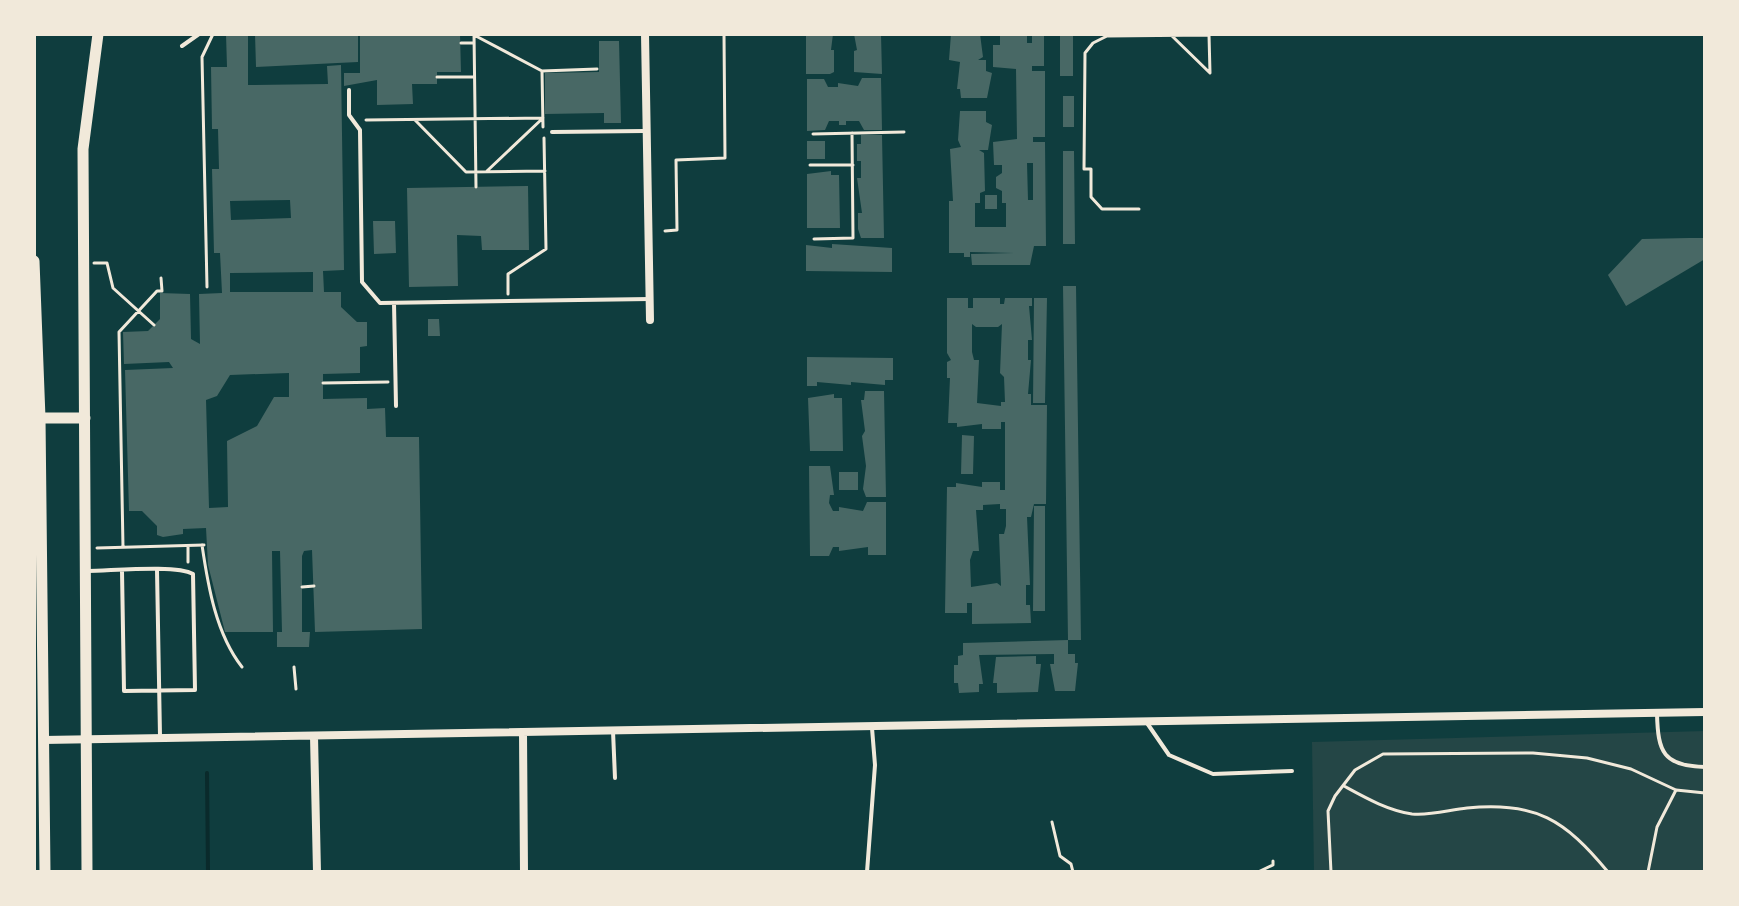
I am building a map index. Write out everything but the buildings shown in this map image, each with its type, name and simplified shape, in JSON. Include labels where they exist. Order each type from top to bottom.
[{"type":"main road","points":[[87,872],[83,149],[98,34]]},
{"type":"main road","points":[[34,261],[40,418],[45,872]]},
{"type":"main road","points":[[40,418],[85,418]]},
{"type":"street","points":[[645,34],[650,320]]},
{"type":"street","points":[[43,740],[1705,712]]},
{"type":"street","points":[[523,732],[524,872]]},
{"type":"street","points":[[314,736],[317,872]]},
{"type":"lane","points":[[182,46],[199,34]]},
{"type":"lane","points":[[349,90],[349,115],[360,130],[362,282],[380,303],[650,299]]},
{"type":"lane","points":[[552,132],[647,131]]},
{"type":"lane","points":[[394,303],[396,406]]},
{"type":"lane","points":[[157,570],[160,738]]},
{"type":"lane","points":[[85,571],[188,570],[193,574],[195,690],[124,691],[122,571]]},
{"type":"lane","points":[[1657,711],[1658,746],[1666,757],[1689,766],[1705,767]]},
{"type":"lane","points":[[1146,721],[1169,755],[1213,774],[1292,771]]},
{"type":"lane","points":[[867,872],[875,765],[872,726]]},
{"type":"lane","points":[[613,731],[615,778]]},
{"type":"path","points":[[207,287],[202,57],[213,34]]},
{"type":"path","points":[[476,187],[474,34],[542,71],[597,69]]},
{"type":"path","points":[[665,231],[677,230],[676,160],[725,158],[724,34]]},
{"type":"path","points":[[1139,209],[1102,209],[1091,197],[1091,169],[1084,169],[1083,63],[1093,43],[1107,36],[1209,34],[1210,73],[1171,35]]},
{"type":"path","points":[[461,43],[474,43]]},
{"type":"path","points":[[198,52],[202,57]]},
{"type":"path","points":[[508,301],[508,274],[546,249],[542,71]]},
{"type":"path","points":[[437,77],[475,77]]},
{"type":"path","points":[[353,120],[543,118]]},
{"type":"path","points":[[486,172],[543,118]]},
{"type":"path","points":[[415,120],[466,172],[545,171]]},
{"type":"path","points":[[813,134],[904,132]]},
{"type":"path","points":[[814,239],[853,238],[852,133]]},
{"type":"path","points":[[810,165],[853,165]]},
{"type":"path","points":[[94,263],[107,263],[113,288],[154,325]]},
{"type":"path","points":[[123,547],[119,332],[137,310],[157,291],[162,291],[161,278]]},
{"type":"path","points":[[323,383],[395,382]]},
{"type":"path","points":[[97,548],[203,545],[212,600],[232,654],[242,667]]},
{"type":"path","points":[[188,546],[188,563]]},
{"type":"path","points":[[302,587],[314,586]]},
{"type":"path","points":[[294,667],[296,689]]},
{"type":"path","points":[[1331,872],[1328,811],[1355,770],[1383,754],[1533,753],[1587,758],[1631,769],[1676,790],[1705,793]]},
{"type":"path","points":[[1344,786],[1387,808],[1415,814],[1507,805],[1542,813],[1583,840],[1608,872]]},
{"type":"path","points":[[1648,872],[1657,827],[1676,790]]},
{"type":"path","points":[[1052,822],[1060,856],[1071,864],[1073,872]]},
{"type":"path","points":[[1258,872],[1273,865],[1273,861]]},
{"type":"shaded area","points":[[1705,731],[1705,872],[1314,872],[1312,742]]},
{"type":"waterway","points":[[207,773],[208,872]]}]
